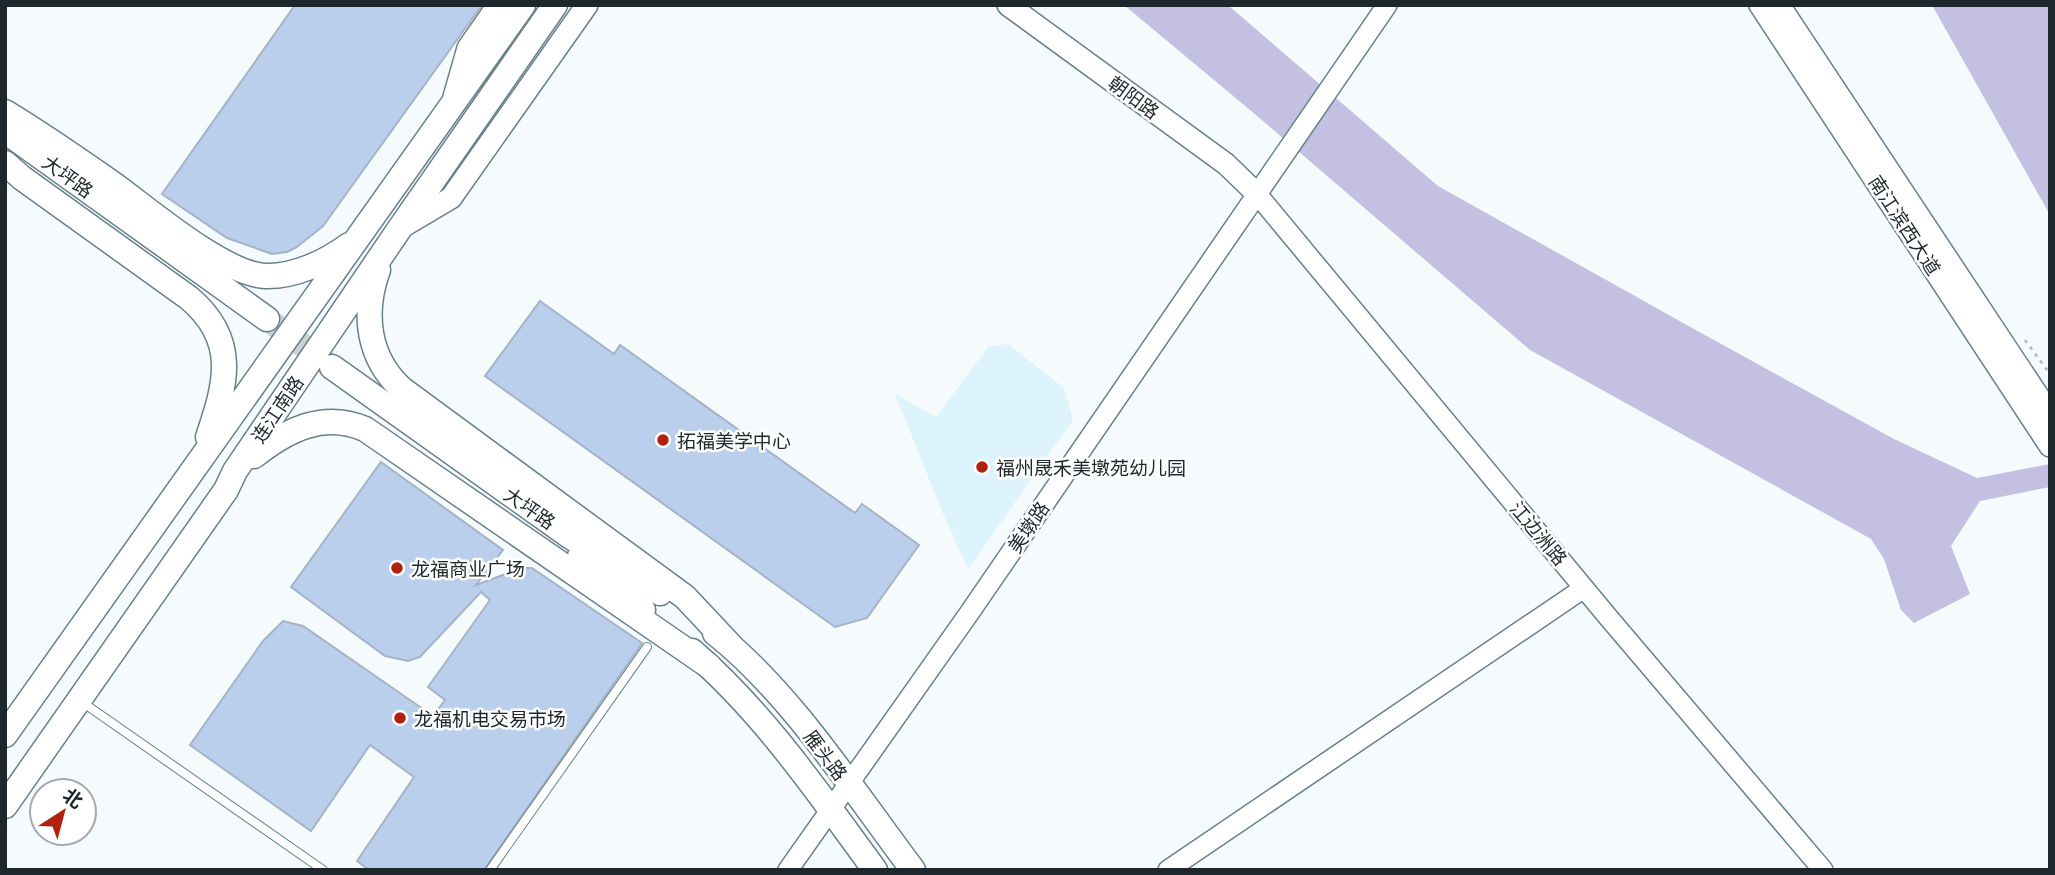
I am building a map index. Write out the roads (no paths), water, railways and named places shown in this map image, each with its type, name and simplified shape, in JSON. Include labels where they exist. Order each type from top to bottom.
[{"type":"main road","points":[[452,105],[468,48],[498,5]]},
{"type":"main road","name":"连江南路","points":[[5,735],[523,5]]},
{"type":"main road","name":"连江南路","points":[[5,815],[11,799],[226,490],[235,471],[384,251],[555,5]]},
{"type":"main road","points":[[400,228],[451,198],[587,5]]},
{"type":"main road","name":"朝阳路","points":[[1008,5],[1226,164],[1257,194]]},
{"type":"main road","name":"南江滨西大道","points":[[1760,5],[2048,444]]},
{"type":"main road","name":"南江滨西大道","points":[[1779,5],[2050,414]]},
{"type":"main road","points":[[5,111],[51,140],[211,254],[243,272],[264,276],[296,271],[326,260],[358,239]]},
{"type":"main road","name":"大坪路","points":[[5,131],[264,323],[5,141]]},
{"type":"main road","points":[[5,163],[190,298],[211,322],[222,347],[225,371],[219,402],[200,461]]},
{"type":"main road","points":[[384,251],[370,310],[372,342],[388,377],[685,597],[731,646]]},
{"type":"main road","name":"大坪路","points":[[709,666],[563,541],[330,370],[568,535],[640,578],[731,646]]},
{"type":"main road","points":[[235,471],[276,438],[297,428],[336,422],[356,425],[375,435],[709,666]]},
{"type":"main road","name":"雁头路","points":[[731,646],[787,705],[913,870]]},
{"type":"main road","name":"雁头路","points":[[709,666],[755,714],[875,870]]},
{"type":"street","name":"美墩路","points":[[788,870],[1330,88],[1377,9]]},
{"type":"street","name":"江边洲路","points":[[1257,194],[1584,588],[1823,870]]},
{"type":"street","points":[[1168,870],[1584,588]]},
{"type":"lane","points":[[490,870],[647,647]]},
{"type":"lane","points":[[79,700],[323,870]]},
{"type":"tunnel","points":[[267,319],[331,366]]},
{"type":"place","name":"拓福美学中心","points":[[663,440]]},
{"type":"place","name":"福州晟禾美墩苑幼儿园","points":[[982,467]]},
{"type":"place","name":"龙福商业广场","points":[[397,568]]},
{"type":"place","name":"龙福机电交易市场","points":[[400,718]]}]
